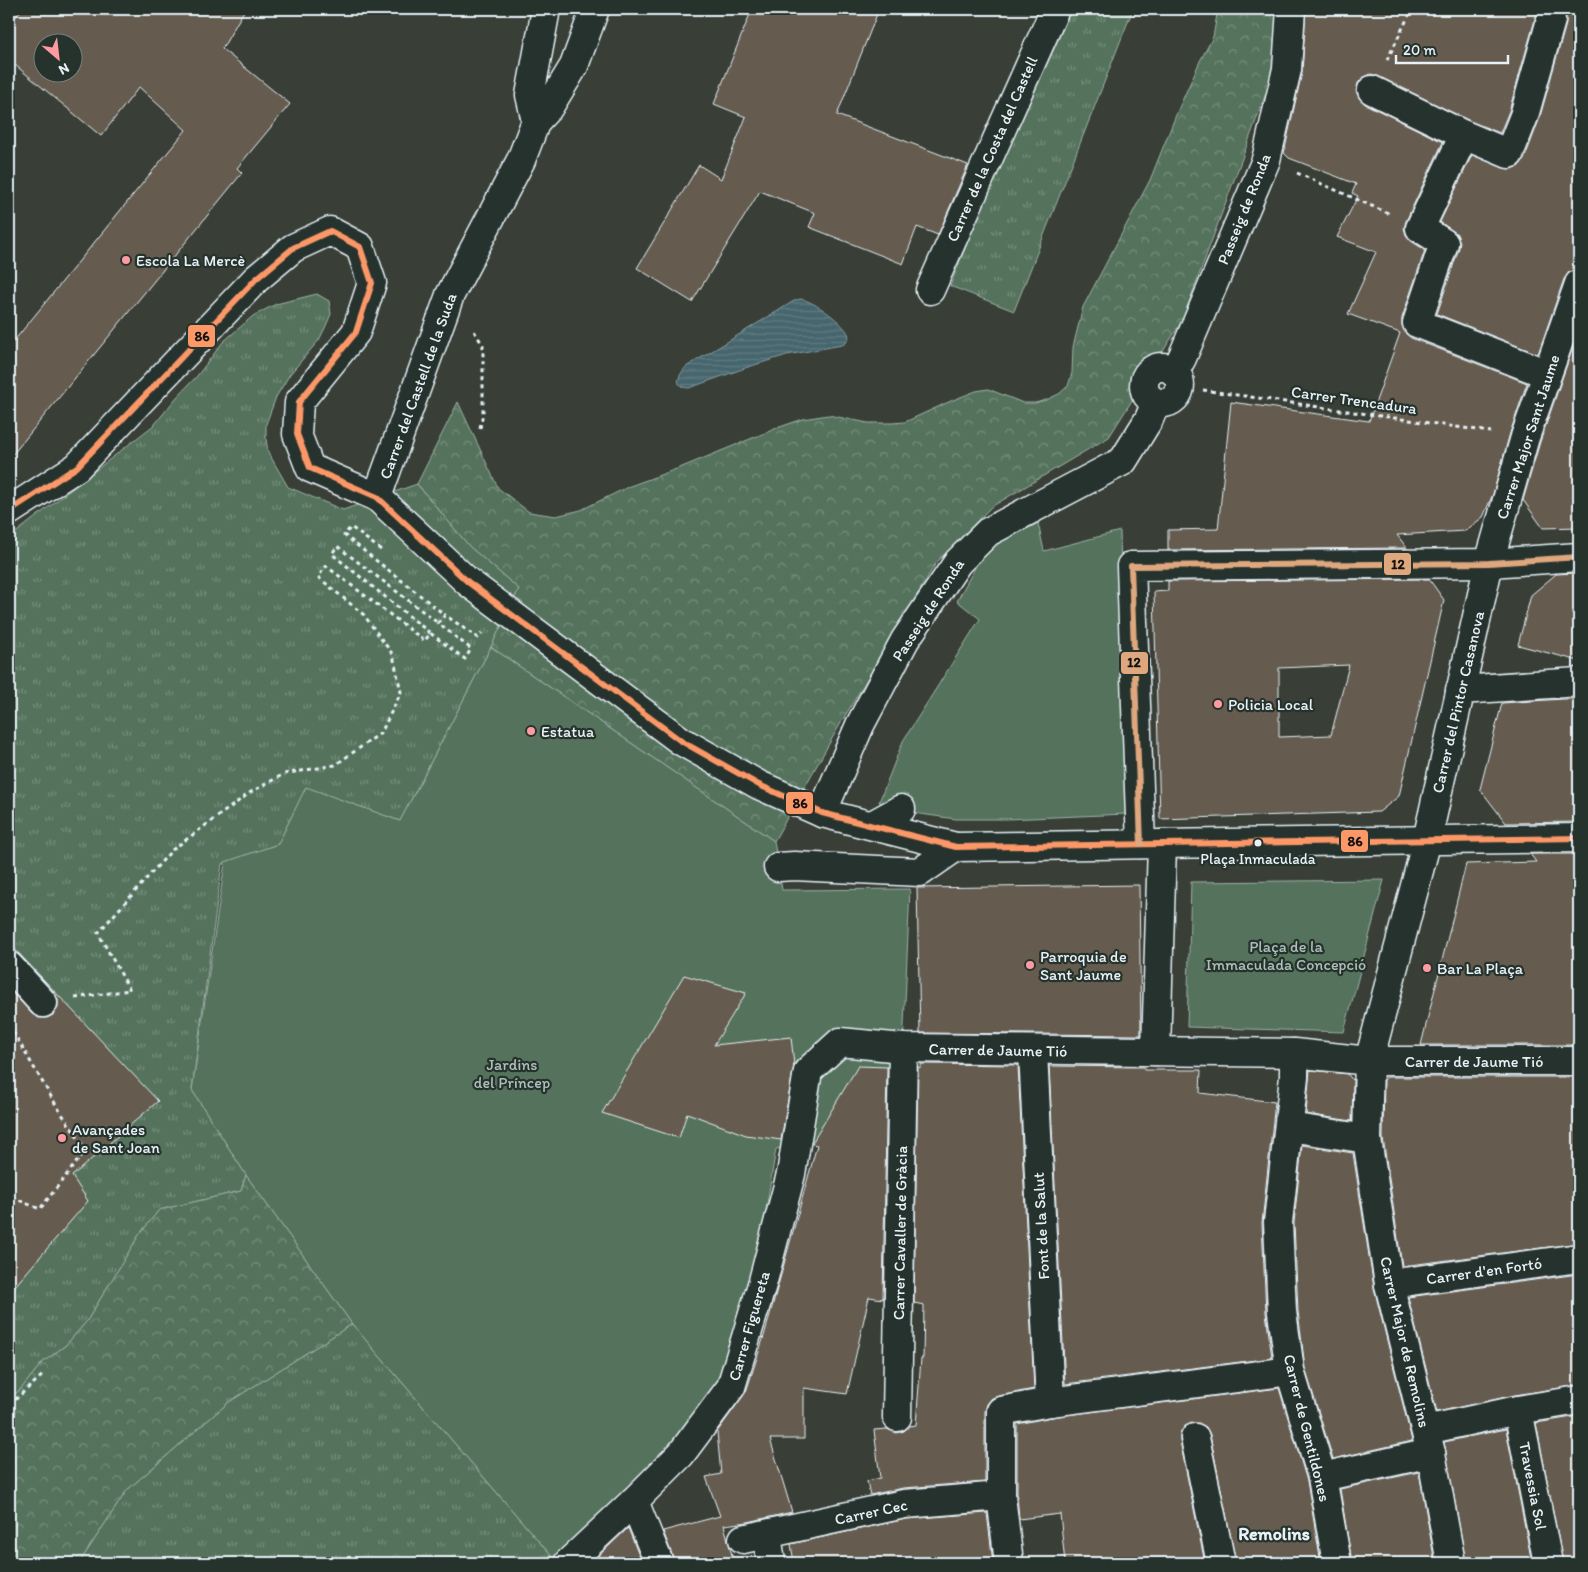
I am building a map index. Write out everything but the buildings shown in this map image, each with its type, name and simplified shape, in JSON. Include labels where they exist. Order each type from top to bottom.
[{"type":"street","points":[[536,121],[530,95],[546,9]]},
{"type":"street","points":[[536,121],[549,107],[574,66],[596,9]]},
{"type":"street","name":"Carrer de la Costa del Castell","points":[[930,290],[1055,9]]},
{"type":"street","name":"Passeig de Ronda","points":[[1177,380],[1182,358],[1266,160],[1287,69],[1291,9]]},
{"type":"street","points":[[1372,90],[1464,136],[1509,154],[1524,116],[1551,20]]},
{"type":"street","name":"Carrer del Castell de la Suda","points":[[536,121],[521,160],[450,295],[377,497],[468,582],[680,741],[759,785],[822,812],[956,847],[1152,844]]},
{"type":"street","points":[[1464,136],[1420,228],[1444,243],[1417,323],[1547,374]]},
{"type":"street","points":[[9,511],[77,467],[256,279],[293,248],[330,231],[360,247],[372,283],[356,332],[299,402],[297,434],[310,468],[377,497]]},
{"type":"street","name":"Carrer Major Sant Jaume","points":[[1489,563],[1525,437],[1579,284]]},
{"type":"street","name":"Passeig de Ronda","points":[[822,812],[860,724],[905,640],[958,562],[988,532],[1123,461],[1149,419],[1156,402],[1146,394],[1147,377],[1152,371],[1160,368],[1170,370],[1177,380]]},
{"type":"street","points":[[1427,840],[1369,1061],[1294,1053],[1156,1051],[1152,844],[1131,566],[1489,563],[1579,557]]},
{"type":"street","name":"Carrer del Pintor Casanova","points":[[1427,840],[1489,563]]},
{"type":"street","points":[[1460,690],[1579,682]]},
{"type":"street","points":[[872,825],[901,809]]},
{"type":"street","points":[[1152,844],[1579,838]]},
{"type":"street","points":[[778,868],[794,866],[920,872],[956,847]]},
{"type":"street","points":[[9,966],[43,1003]]},
{"type":"street","name":"Carrer de Jaume Tió","points":[[840,1042],[903,1048],[1156,1051]]},
{"type":"street","name":"Carrer Figuereta","points":[[568,1563],[634,1501],[680,1454],[731,1387],[763,1281],[791,1174],[808,1070],[840,1042]]},
{"type":"street","name":"Carrer Cavaller de Gràcia","points":[[897,1417],[903,1048]]},
{"type":"street","name":"Font de la Salut","points":[[1032,1051],[1050,1402]]},
{"type":"street","name":"Carrer de Gentildones","points":[[1294,1053],[1294,1077],[1278,1222],[1282,1312],[1290,1372],[1322,1477],[1337,1563]]},
{"type":"street","name":"Carrer de Jaume Tió","points":[[1369,1061],[1579,1060]]},
{"type":"street","name":"Carrer Major de Remolins","points":[[1369,1061],[1367,1139],[1389,1284],[1428,1441],[1451,1563]]},
{"type":"street","points":[[1288,1127],[1367,1139]]},
{"type":"street","name":"Carrer d'en Fortó","points":[[1389,1284],[1579,1258]]},
{"type":"street","points":[[1010,1563],[1000,1496],[1000,1411],[1050,1402],[1290,1372]]},
{"type":"street","points":[[1322,1477],[1518,1410],[1579,1400]]},
{"type":"street","name":"Travessia Sol","points":[[1518,1410],[1548,1563]]},
{"type":"street","points":[[1195,1438],[1221,1563]]},
{"type":"street","name":"Carrer Cec","points":[[772,1563],[755,1537],[904,1504],[1000,1496]]},
{"type":"street","points":[[634,1501],[659,1563]]},
{"type":"path","points":[[1372,90],[1412,9]]},
{"type":"path","points":[[1266,160],[1420,228]]},
{"type":"path","points":[[450,295],[483,345],[483,413],[480,428]]},
{"type":"path","name":"Carrer Trencadura","points":[[1177,380],[1197,389],[1525,437]]},
{"type":"path","points":[[382,551],[351,527],[344,535],[444,615],[478,638],[484,631]]},
{"type":"path","points":[[337,546],[438,624],[471,649],[465,659],[332,554],[337,546]]},
{"type":"path","points":[[130,990],[98,933],[172,850],[251,792],[284,774],[335,765],[381,733],[401,692],[394,655],[364,615],[318,577],[326,566],[425,641],[430,633]]},
{"type":"path","points":[[438,624],[444,615]]},
{"type":"path","points":[[9,1025],[56,1105],[86,1150],[40,1210],[9,1196]]},
{"type":"path","points":[[9,1405],[44,1374]]},
{"type":"green space","points":[[1072,9],[1133,9],[1014,311],[950,286],[998,165],[1006,155]]},
{"type":"green space","points":[[1218,9],[1282,9],[1268,88],[1182,321],[1109,437],[991,507],[936,563],[842,721],[774,841],[491,647],[519,589],[470,547],[417,484],[458,402],[498,488],[529,512],[556,516],[581,510],[630,486],[803,419],[828,415],[868,423],[905,422],[976,391],[988,389],[1023,403],[1035,403],[1059,394],[1068,386],[1072,373],[1073,347],[1083,307],[1150,180],[1178,110],[1213,37]]},
{"type":"green space","points":[[317,294],[329,301],[331,314],[319,340],[290,374],[276,397],[266,424],[268,452],[288,487],[343,510],[417,484],[470,547],[519,589],[491,647],[400,821],[306,788],[278,844],[222,864],[192,1090],[246,1175],[241,1191],[159,1210],[139,1235],[87,1321],[66,1345],[42,1363],[20,1390],[9,1398],[9,538],[155,424],[197,376],[223,342],[253,316],[276,304]]},
{"type":"green space","points":[[1038,523],[1044,551],[1120,531],[1127,814],[956,819],[913,813],[879,802],[903,741],[980,619],[957,601],[984,551]]},
{"type":"green space","name":"Jardins del Príncep","points":[[491,647],[774,841],[782,890],[910,889],[901,1129],[776,1149],[761,1240],[728,1365],[704,1407],[636,1480],[554,1559],[352,1324],[246,1175],[192,1090],[225,862],[278,844],[306,787],[400,821]]},
{"type":"green space","name":"Plaça de la Immaculada Concepció","points":[[1384,880],[1344,1032],[1187,1027],[1191,882]]},
{"type":"green space","points":[[246,1175],[352,1324],[229,1402],[127,1490],[79,1563],[9,1563],[9,1398],[20,1390],[42,1363],[66,1345],[87,1321],[139,1235],[159,1210],[241,1191]]},
{"type":"green space","points":[[352,1324],[554,1559],[546,1563],[79,1563],[127,1490],[229,1402]]},
{"type":"water","points":[[800,299],[806,300],[836,319],[847,331],[849,336],[846,343],[787,355],[689,388],[680,385],[679,377],[686,367]]},
{"type":"transit line","name":"86","points":[[9,511],[77,467],[256,279],[293,248],[330,231],[360,247],[372,283],[356,332],[299,402],[297,434],[310,468],[377,497],[468,582],[681,741],[759,785],[822,813],[956,847],[1579,838]]},
{"type":"transit line","name":"12","points":[[1141,844],[1131,566],[1489,563],[1579,557]]},
{"type":"place","name":"Escola La Mercè","points":[[126,260]]},
{"type":"place","name":"Policia Local","points":[[1218,704]]},
{"type":"place","name":"Estatua","points":[[531,731]]},
{"type":"place","name":"Plaça Inmaculada","points":[[1258,843]]},
{"type":"place","name":"Parroquia de Sant Jaume","points":[[1030,965]]},
{"type":"place","name":"Bar La Plaça","points":[[1427,968]]},
{"type":"place","name":"Avançades de Sant Joan","points":[[62,1138]]},
{"type":"district","name":"Remolins","points":[[1274,1534]]}]
